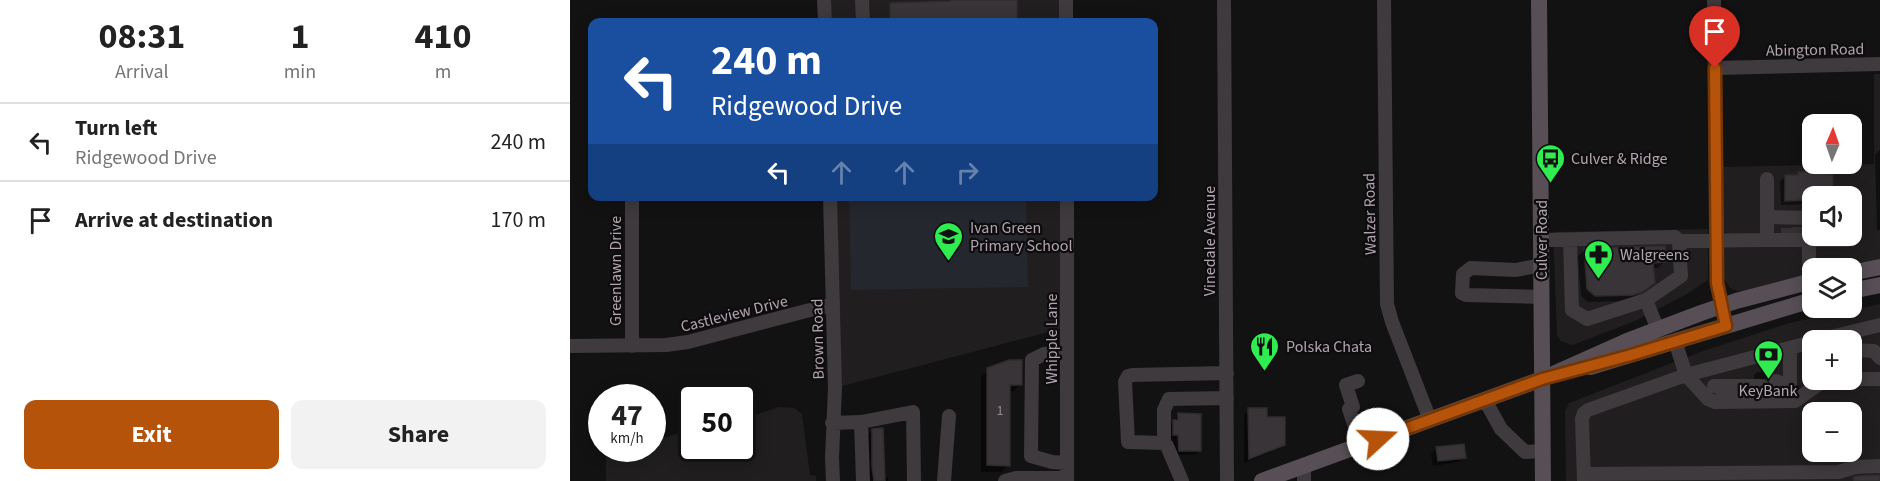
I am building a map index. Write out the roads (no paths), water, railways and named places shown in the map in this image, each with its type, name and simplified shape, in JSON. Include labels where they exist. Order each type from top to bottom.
[{"type":"main road","name":"Culver Road","points":[[1539,0],[1543,481]]},
{"type":"main road","points":[[1862,271],[1880,267]]},
{"type":"main road","points":[[1262,481],[1304,473],[1361,445],[1542,379],[1627,341],[1721,306],[1802,284]]},
{"type":"main road","points":[[1862,289],[1880,285]]},
{"type":"main road","points":[[1542,379],[1802,303]]},
{"type":"street","points":[[824,0],[825,18]]},
{"type":"street","points":[[862,0],[863,18]]},
{"type":"street","points":[[1066,0],[1066,18]]},
{"type":"street","name":"Vinedale Avenue","points":[[1224,0],[1227,481]]},
{"type":"street","name":"Walzer Road","points":[[1384,0],[1388,304],[1392,322],[1430,420]]},
{"type":"street","points":[[1714,0],[1717,283],[1726,326]]},
{"type":"street","name":"Abington Road","points":[[1715,68],[1880,64]]},
{"type":"street","points":[[1767,179],[1767,240]]},
{"type":"street","name":"Greenlawn Drive","points":[[632,201],[632,346]]},
{"type":"street","name":"Brown Road","points":[[830,201],[835,388],[832,423],[833,481]]},
{"type":"street","name":"Whipple Lane","points":[[1067,201],[1067,479]]},
{"type":"street","points":[[1767,217],[1802,231]]},
{"type":"street","points":[[1541,240],[1675,237],[1679,241],[1767,240],[1802,233]]},
{"type":"street","points":[[1570,240],[1572,310],[1587,319],[1646,300],[1681,276],[1679,241]]},
{"type":"street","points":[[1541,265],[1516,270],[1471,268],[1462,274],[1462,293],[1542,297]]},
{"type":"street","points":[[1646,300],[1658,330]]},
{"type":"street","name":"Castleview Drive","points":[[570,346],[666,345],[705,339],[833,304]]},
{"type":"street","points":[[1859,330],[1880,325]]},
{"type":"street","points":[[1675,341],[1686,375],[1708,399],[1715,402],[1795,401],[1810,390]]},
{"type":"street","points":[[1802,345],[1686,375],[1588,410],[1584,413],[1584,478],[1839,472],[1855,467],[1880,466]]},
{"type":"street","points":[[1721,366],[1730,399],[1772,399],[1773,384],[1790,348]]},
{"type":"street","points":[[1790,348],[1802,349]]},
{"type":"street","points":[[1862,351],[1878,352]]},
{"type":"street","points":[[1067,352],[1044,354],[1032,360],[1031,435],[1031,456],[1052,462],[1067,463]]},
{"type":"street","points":[[1164,444],[1131,443],[1126,439],[1125,382],[1128,376],[1227,373]]},
{"type":"street","points":[[1862,379],[1880,379]]},
{"type":"street","points":[[1358,381],[1346,385],[1353,407],[1349,409],[1361,445]]},
{"type":"street","points":[[1697,387],[1773,384]]},
{"type":"street","points":[[1182,481],[1170,451],[1164,444],[1164,410],[1169,399],[1227,398]]},
{"type":"street","points":[[1485,400],[1501,429],[1526,452],[1543,451]]},
{"type":"street","points":[[832,423],[861,422],[913,412],[914,481]]},
{"type":"street","points":[[944,481],[949,416]]},
{"type":"street","points":[[861,422],[863,481]]},
{"type":"street","points":[[1005,481],[1016,478],[1067,479]]},
{"type":"tunnel","points":[[1799,227],[1799,238]]},
{"type":"tunnel","points":[[1788,228],[1788,237]]},
{"type":"place","name":"Culver & Ridge","points":[[1550,184]]},
{"type":"place","name":"Ivan Green Primary School","points":[[949,262]]},
{"type":"place","name":"Walgreens","points":[[1599,280]]},
{"type":"place","name":"Polska Chata","points":[[1265,372]]},
{"type":"place","name":"KeyBank","points":[[1768,380]]}]
